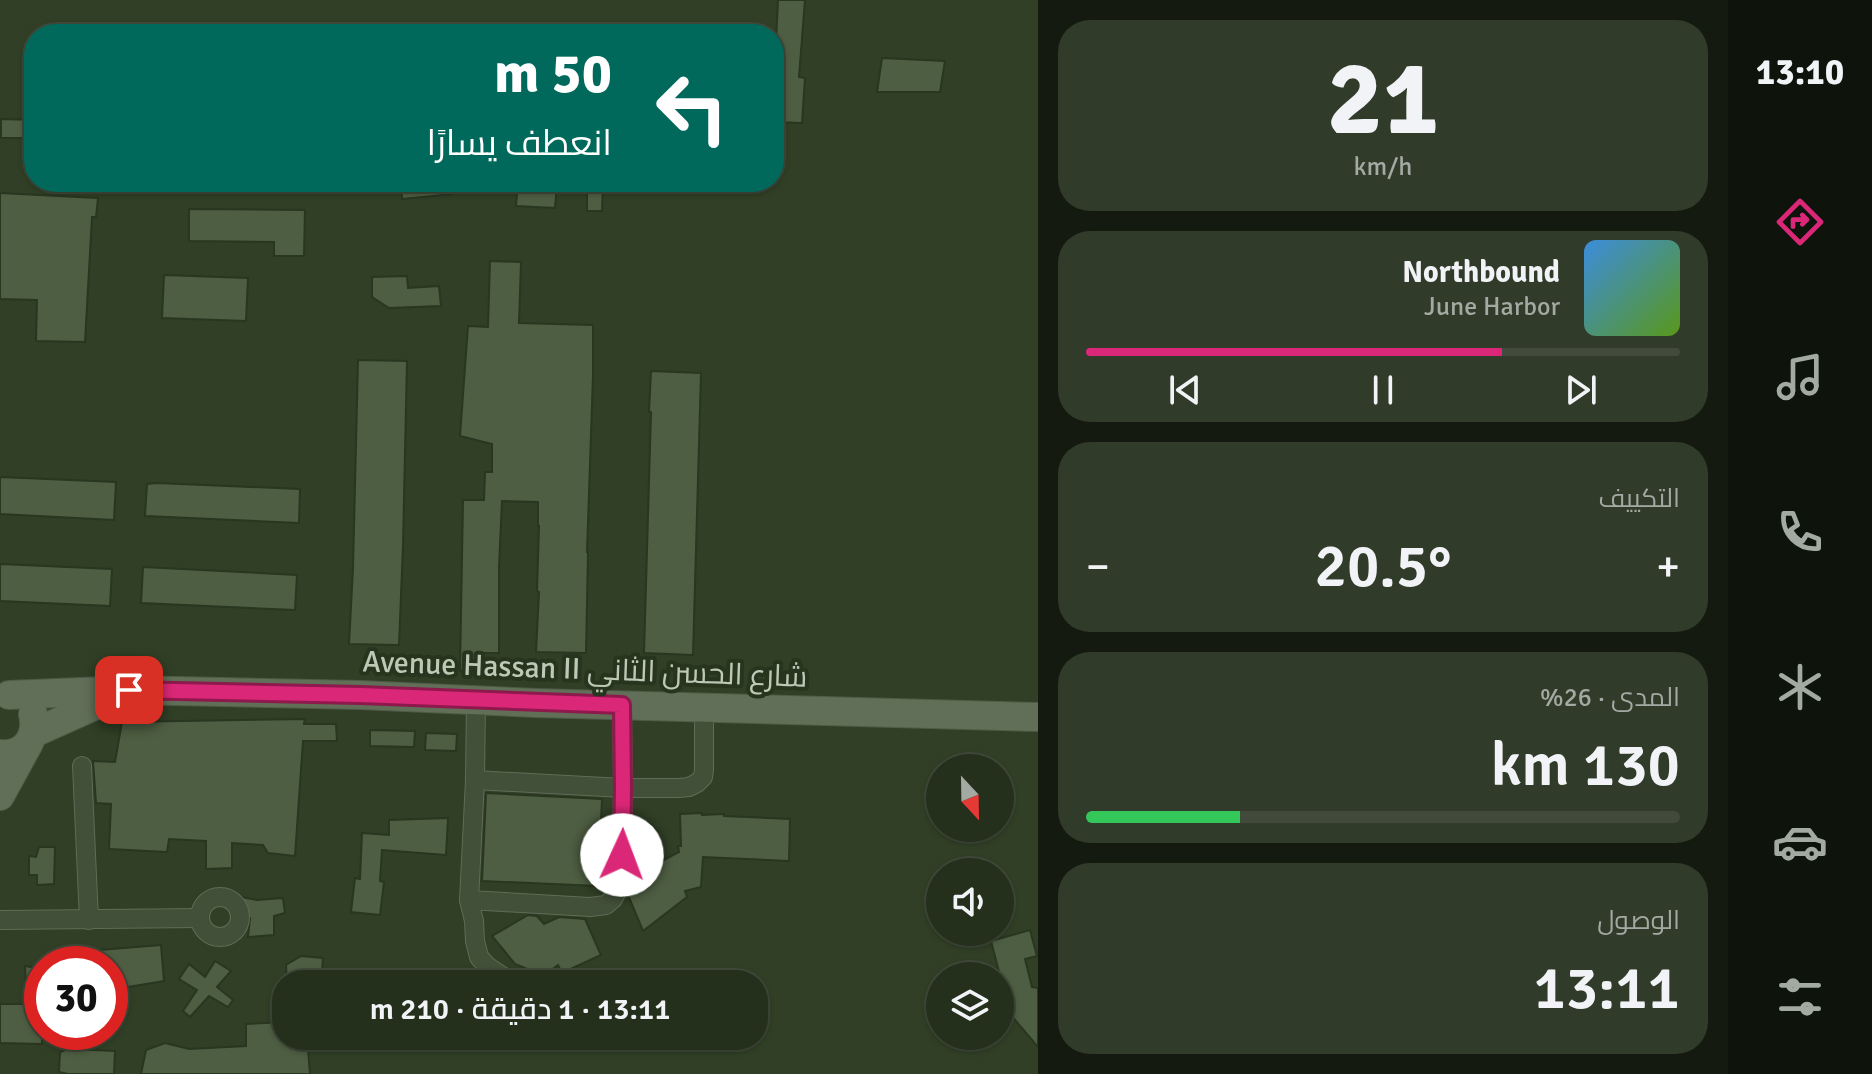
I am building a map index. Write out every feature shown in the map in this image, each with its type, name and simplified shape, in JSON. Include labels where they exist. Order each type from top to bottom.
[{"type":"main road","name":"Avenue Hassan II شارع الحسن الثاني","points":[[0,754],[16,753],[32,738],[129,690]]},
{"type":"main road","name":"Avenue Hassan II شارع الحسن الثاني","points":[[4,696],[129,690],[1038,717]]},
{"type":"main road","points":[[0,796],[32,738],[34,716],[25,702],[4,696]]},
{"type":"street","points":[[476,700],[469,900],[479,957],[493,970]]},
{"type":"street","points":[[469,900],[590,907],[606,905],[613,899],[621,883],[622,705]]},
{"type":"street","points":[[475,780],[623,788],[689,787],[703,777],[704,708]]},
{"type":"street","points":[[82,766],[89,920]]},
{"type":"street","points":[[0,920],[200,918]]},
{"type":"building","points":[[778,0],[805,0],[799,77],[805,78],[802,123],[784,122],[784,24],[777,24]]},
{"type":"building","points":[[882,58],[945,61],[940,92],[877,92]]},
{"type":"building","points":[[1,119],[24,120],[24,138],[1,138]]},
{"type":"building","points":[[402,192],[453,192],[453,194],[402,199]]},
{"type":"building","points":[[517,192],[556,192],[555,208],[516,206]]},
{"type":"building","points":[[587,192],[603,192],[602,211],[587,211]]},
{"type":"building","points":[[0,193],[98,198],[96,217],[92,217],[85,342],[36,341],[37,300],[0,299]]},
{"type":"building","points":[[189,209],[305,210],[304,256],[274,256],[274,242],[189,241]]},
{"type":"building","points":[[490,261],[521,262],[519,323],[593,325],[586,653],[536,652],[538,502],[502,501],[499,653],[478,653],[477,671],[460,671],[463,500],[484,500],[485,472],[492,472],[492,444],[460,436],[468,326],[488,327]]},
{"type":"building","points":[[164,275],[248,278],[246,321],[162,318]]},
{"type":"building","points":[[407,276],[408,288],[439,286],[441,306],[389,308],[372,297],[372,277]]},
{"type":"building","points":[[358,360],[407,361],[399,645],[349,644]]},
{"type":"building","points":[[651,371],[701,373],[693,655],[644,653]]},
{"type":"building","points":[[0,477],[116,482],[114,520],[0,514]]},
{"type":"building","points":[[147,484],[300,489],[299,523],[145,516]]},
{"type":"building","points":[[0,564],[112,569],[110,606],[0,601]]},
{"type":"building","points":[[143,567],[297,575],[295,610],[141,603]]},
{"type":"building","points":[[305,719],[304,724],[336,724],[337,741],[303,741],[295,856],[268,853],[263,845],[232,843],[232,868],[206,869],[206,841],[169,839],[167,852],[109,849],[111,804],[96,803],[93,761],[115,762],[122,722]]},
{"type":"building","points":[[370,730],[415,731],[414,747],[370,746]]},
{"type":"building","points":[[426,733],[457,734],[456,751],[425,750]]},
{"type":"building","points":[[486,793],[602,799],[598,886],[482,881]]},
{"type":"building","points":[[680,814],[790,819],[789,861],[703,857],[701,887],[685,891],[687,897],[643,931],[628,895],[633,876],[679,852]]},
{"type":"building","points":[[448,818],[446,855],[382,850],[380,881],[384,882],[380,915],[351,912],[355,878],[360,879],[362,833],[389,835],[389,820]]},
{"type":"building","points":[[39,847],[55,847],[54,884],[37,885],[37,875],[29,875],[29,856],[36,857]]},
{"type":"building","points":[[241,897],[257,900],[283,898],[285,913],[274,916],[274,935],[248,937],[250,918],[243,913]]},
{"type":"building","points":[[528,915],[537,916],[544,924],[559,917],[585,919],[601,955],[568,970],[560,970],[558,965],[552,970],[530,970],[515,964],[492,936]]},
{"type":"building","points":[[1030,930],[1037,956],[1025,959],[1032,987],[1038,988],[1038,1047],[1014,1019],[1014,962],[996,962],[992,946],[1014,946],[1014,935]]},
{"type":"building","points":[[161,945],[164,981],[128,987],[128,948]]},
{"type":"building","points":[[301,956],[323,958],[322,970],[286,970],[286,965]]},
{"type":"building","points":[[215,961],[231,971],[217,987],[233,1000],[228,1007],[209,996],[190,1017],[183,1011],[197,990],[179,979],[189,964],[205,977]]},
{"type":"building","points":[[0,1004],[24,1004],[24,1044],[0,1043]]},
{"type":"building","points":[[272,1023],[272,1050],[308,1050],[310,1074],[141,1074],[146,1050],[165,1043],[189,1049],[246,1046],[246,1024]]},
{"type":"building","points":[[115,1051],[114,1074],[59,1072],[60,1052]]},
{"type":"route","points":[[129,690],[622,705],[622,855]]}]
